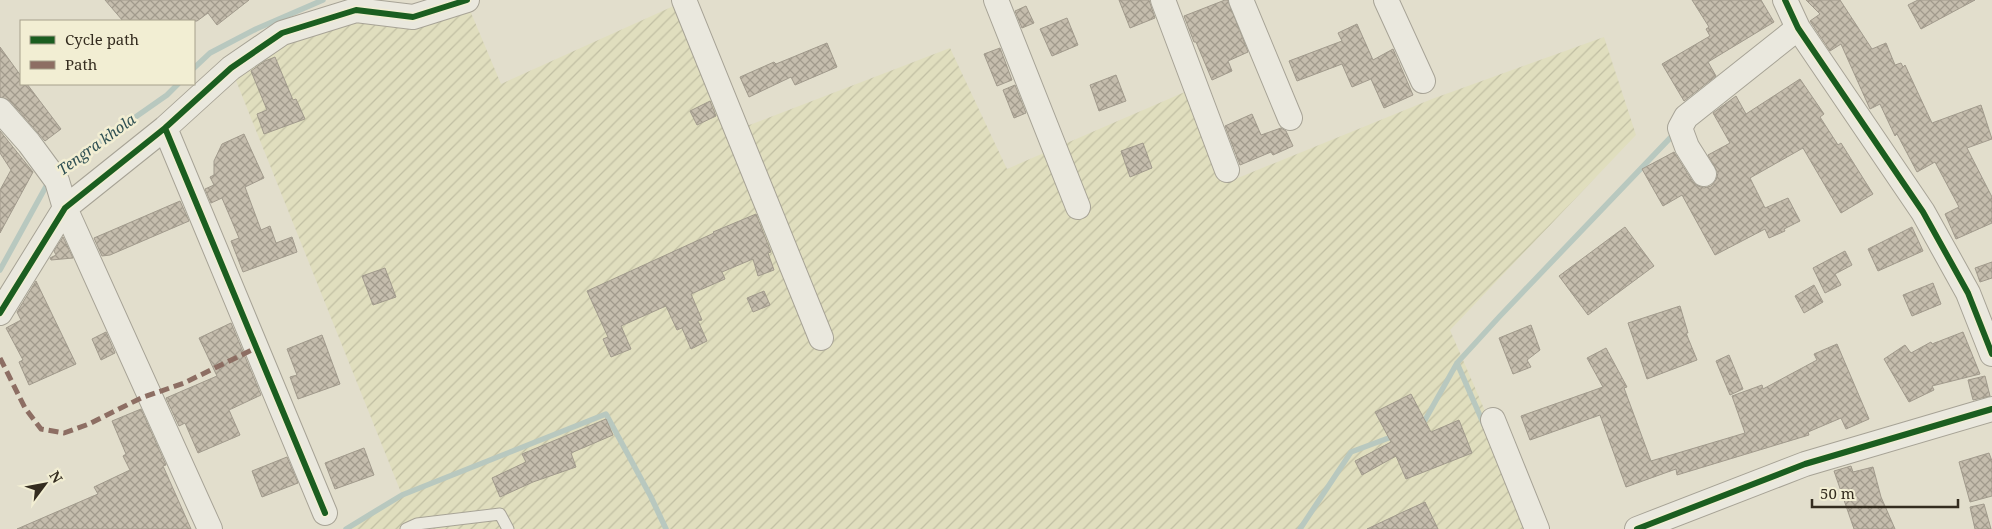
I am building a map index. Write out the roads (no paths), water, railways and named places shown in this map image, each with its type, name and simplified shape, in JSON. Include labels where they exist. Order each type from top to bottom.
[{"type":"street","points":[[0,313],[65,208],[164,128],[231,68],[282,32],[356,10],[413,17],[468,0]]},
{"type":"street","points":[[996,0],[1078,207]]},
{"type":"street","points":[[1164,0],[1227,170]]},
{"type":"street","points":[[1241,0],[1290,118]]},
{"type":"street","points":[[1386,0],[1423,82]]},
{"type":"street","points":[[1785,0],[1798,28],[1923,212],[1968,293],[1992,354]]},
{"type":"street","points":[[689,2],[822,338]]},
{"type":"street","points":[[1704,174],[1687,146],[1680,128],[1686,117],[1798,28]]},
{"type":"street","points":[[0,110],[29,143],[50,171],[210,529]]},
{"type":"street","points":[[164,128],[325,514]]},
{"type":"street","points":[[1637,529],[1805,464],[1992,409]]},
{"type":"street","points":[[1493,420],[1537,529]]},
{"type":"lane","points":[[406,529],[417,524],[500,514],[508,529]]},
{"type":"waterway","name":"Tengra khola","points":[[195,67],[210,53],[256,29],[323,0]]},
{"type":"waterway","name":"Tengra khola","points":[[57,172],[167,95],[177,85]]},
{"type":"waterway","points":[[1420,423],[1425,420],[1457,363],[1672,136]]},
{"type":"waterway","name":"Tengra khola","points":[[0,270],[49,181]]},
{"type":"waterway","points":[[1457,363],[1484,425]]},
{"type":"waterway","points":[[346,529],[402,495],[606,414],[651,497],[666,529]]},
{"type":"waterway","points":[[1300,529],[1351,452],[1394,436]]}]
